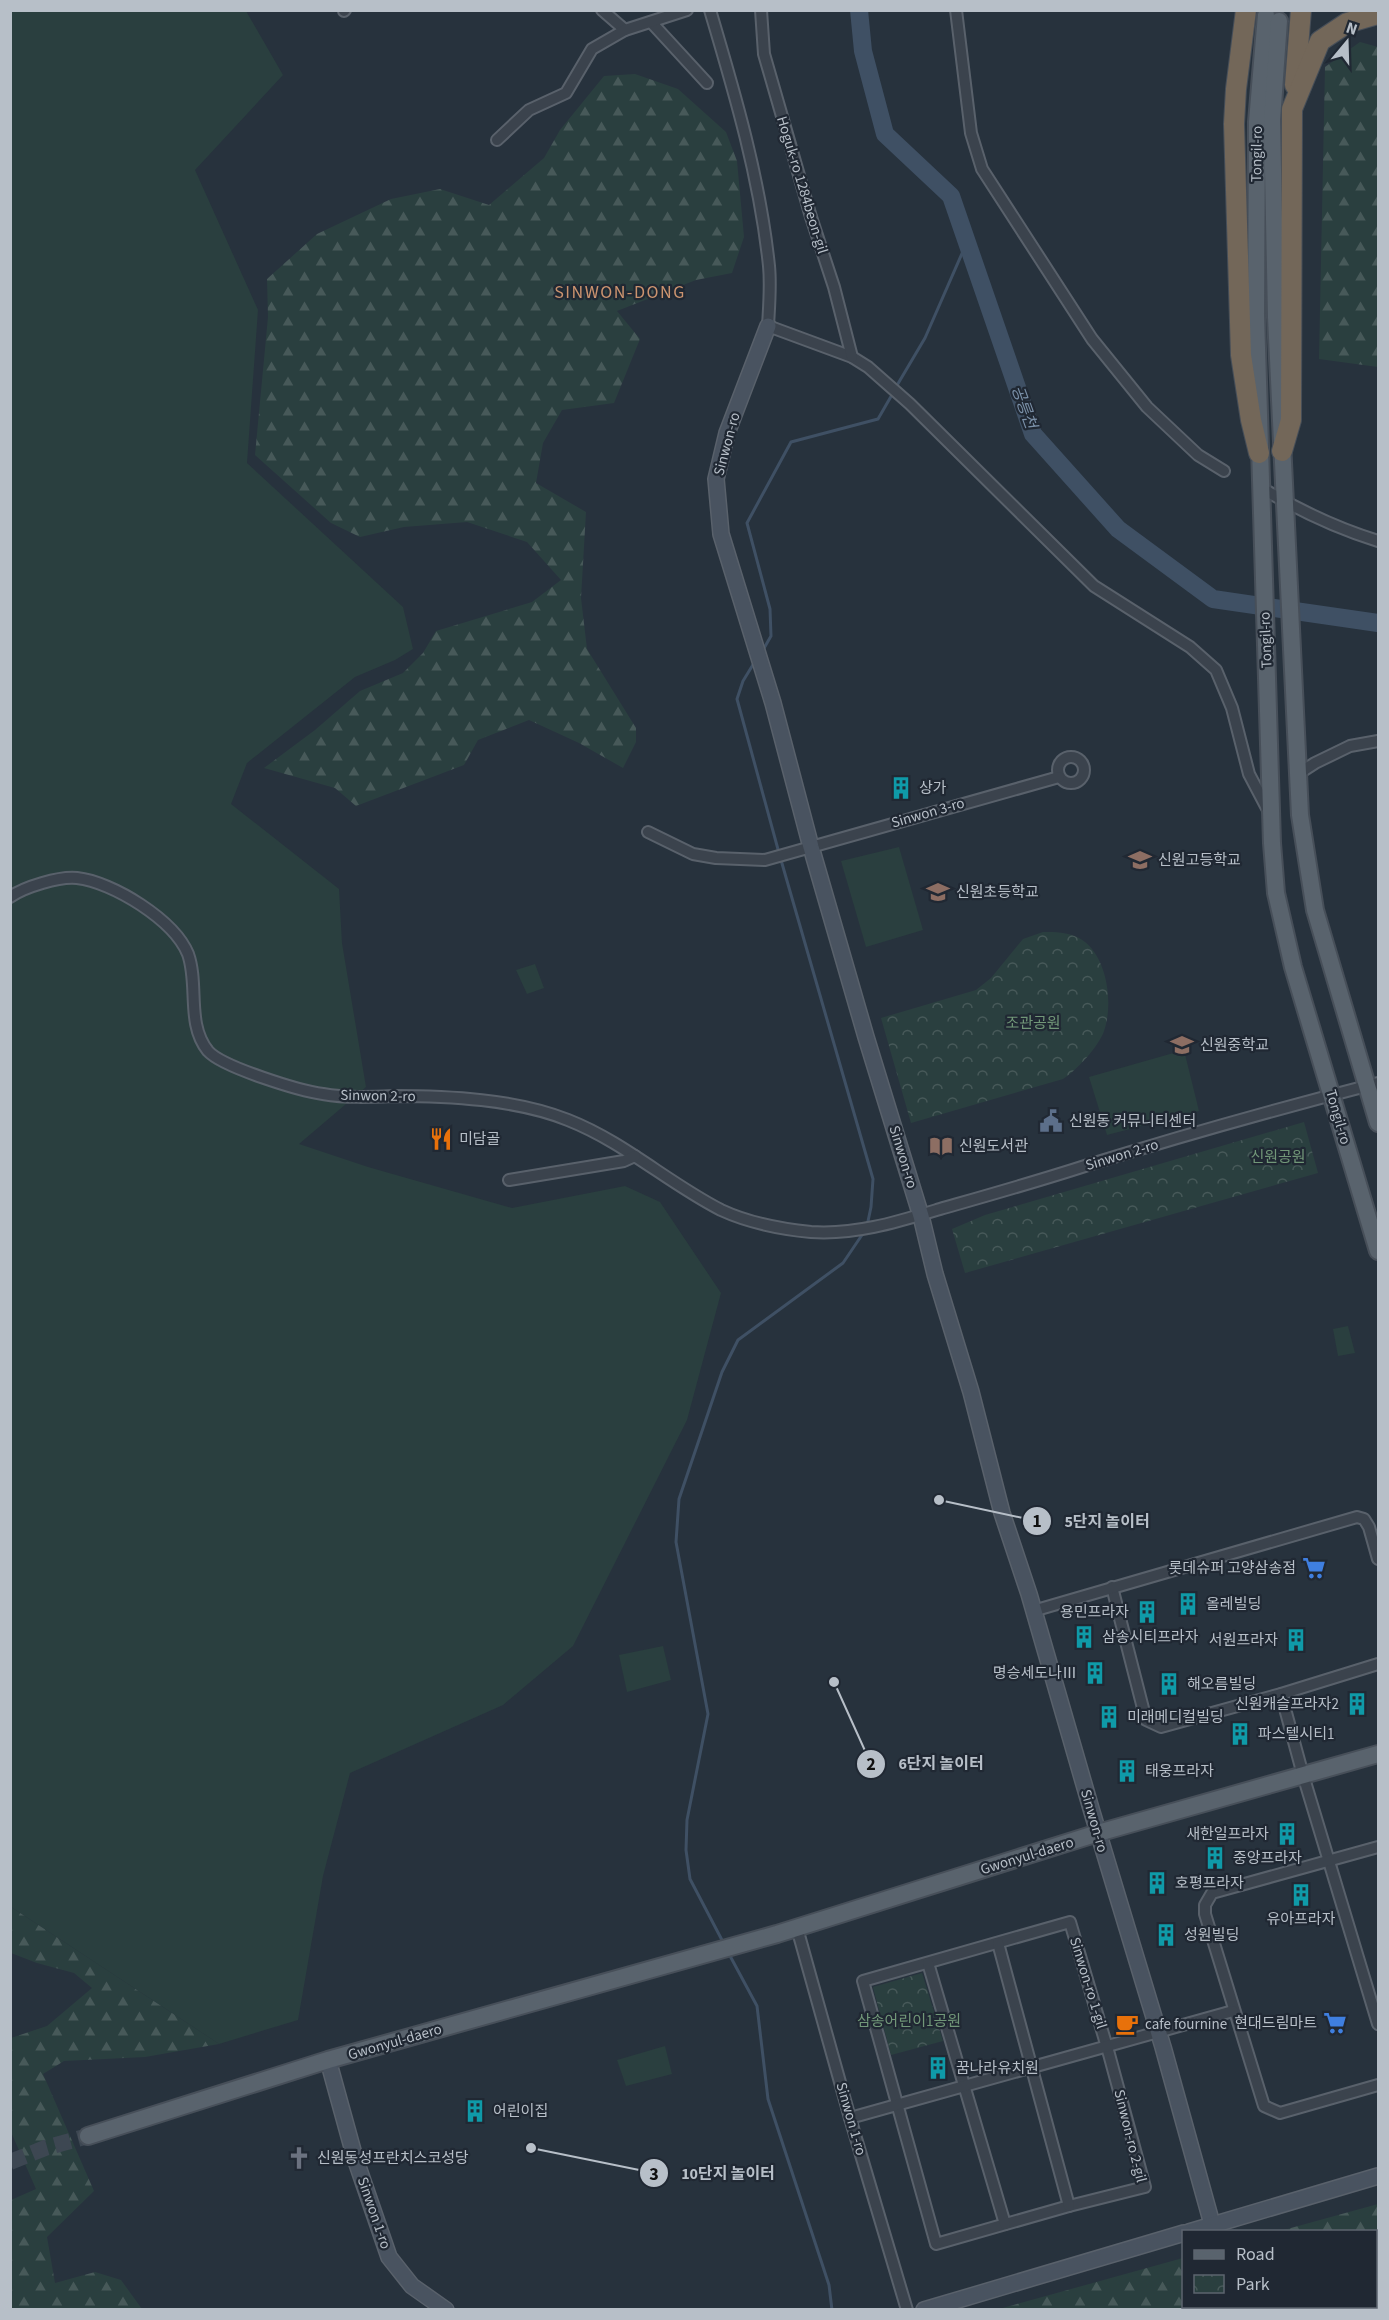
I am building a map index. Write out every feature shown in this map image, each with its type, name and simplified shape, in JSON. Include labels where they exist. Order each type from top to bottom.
[{"type":"highway","points":[[1239,10],[1234,124],[1241,354],[1251,420],[1259,453]]},
{"type":"highway","points":[[1236,89],[1246,10]]},
{"type":"highway","points":[[1282,451],[1291,420],[1292,109],[1301,10]]},
{"type":"highway","points":[[1292,109],[1320,42],[1347,23],[1378,14]]},
{"type":"main road","name":"Tongil-ro","points":[[1378,1123],[1373,1084],[1316,910],[1300,815],[1276,317],[1272,120],[1273,18],[1257,122],[1256,315],[1271,816],[1276,893],[1284,932],[1378,1251]]},
{"type":"main road","name":"Gwonyul-daero","points":[[88,2136],[328,2060],[753,1941],[1098,1833],[1378,1754]]},
{"type":"street","points":[[602,10],[625,30]]},
{"type":"street","points":[[497,140],[529,110],[566,93],[592,49],[625,30],[687,10]]},
{"type":"street","points":[[710,10],[740,111],[760,201],[769,269],[768,326],[852,357],[868,367],[910,404],[1094,586],[1190,647],[1216,670],[1232,708],[1248,774],[1271,816]]},
{"type":"street","name":"Hoguk-ro 1284beon-gil","points":[[761,10],[765,54],[811,217],[834,287],[852,357]]},
{"type":"street","points":[[956,10],[971,133],[982,169],[1092,339],[1147,407],[1198,455],[1224,471]]},
{"type":"street","points":[[651,22],[707,83]]},
{"type":"street","name":"Sinwon-ro","points":[[768,326],[727,434],[716,479],[721,534],[773,703],[804,849],[866,1037],[921,1216],[935,1274],[971,1392],[1002,1513],[1033,1611],[1212,2224]]},
{"type":"street","points":[[1260,487],[1344,531],[1378,541]]},
{"type":"street","points":[[1298,774],[1350,746],[1378,741]]},
{"type":"street","name":"Sinwon 3-ro","points":[[648,832],[693,854],[716,858],[765,860],[1059,777]]},
{"type":"street","name":"Sinwon 2-ro","points":[[10,897],[17,892],[51,881],[76,878],[125,894],[164,921],[186,950],[194,974],[195,1018],[202,1041],[211,1055],[244,1071],[322,1094],[364,1097],[466,1098],[566,1118],[610,1140],[724,1211],[759,1224],[809,1232],[835,1233],[859,1230],[921,1216],[1128,1152],[1373,1084]]},
{"type":"street","points":[[509,1180],[624,1161],[635,1156]]},
{"type":"street","points":[[1033,1611],[1357,1517],[1364,1519],[1369,1527],[1378,1559]]},
{"type":"street","points":[[1112,1587],[1146,1720],[1153,1725],[1161,1727],[1378,1665]]},
{"type":"street","points":[[1281,1694],[1378,2024]]},
{"type":"street","points":[[1378,1847],[1212,1893],[1205,1905],[1205,1914],[1233,2011],[1264,2106],[1280,2113],[1378,2085]]},
{"type":"street","name":"Sinwon-ro 1-gil","points":[[897,2104],[863,1981],[1070,1922],[1107,2045]]},
{"type":"street","name":"Sinwon 1-ro","points":[[797,1928],[907,2310]]},
{"type":"street","points":[[998,1943],[1069,2206]]},
{"type":"street","points":[[928,1963],[1005,2224]]},
{"type":"street","points":[[850,2118],[1233,2011]]},
{"type":"street","name":"Sinwon-ro 2-gil","points":[[897,2104],[936,2244],[1144,2187],[1107,2045]]},
{"type":"street","name":"Sinwon 1-ro","points":[[328,2060],[355,2158],[389,2257],[412,2286],[446,2310]]},
{"type":"street","points":[[1195,2230],[1378,2176]]},
{"type":"street","points":[[924,2310],[1182,2234]]},
{"type":"green space","points":[[10,11],[246,11],[283,75],[195,170],[258,310],[247,463],[403,607],[413,649],[395,660],[355,677],[247,763],[231,804],[339,889],[342,943],[366,1087],[299,1144],[368,1167],[512,1208],[625,1186],[660,1202],[721,1293],[687,1420],[573,1646],[503,1705],[350,1773],[323,1876],[298,2020],[219,2044],[11,1907]]},
{"type":"green space","points":[[1360,42],[1378,47],[1378,367],[1319,359],[1325,67]]},
{"type":"green space","points":[[635,74],[678,89],[726,132],[737,161],[744,237],[732,273],[696,280],[617,311],[640,339],[614,403],[562,410],[543,443],[536,483],[586,512],[581,598],[587,649],[636,728],[636,742],[623,768],[579,743],[529,720],[478,740],[464,765],[356,806],[335,788],[264,768],[315,730],[360,691],[403,673],[423,653],[436,631],[532,602],[561,580],[527,542],[467,522],[404,527],[360,537],[331,523],[255,455],[268,317],[267,279],[317,234],[391,199],[440,189],[489,205],[544,158],[560,130],[604,76]]},
{"type":"green space","points":[[899,847],[923,930],[866,947],[841,861]]},
{"type":"green space","name":"조관공원","points":[[1043,932],[1066,933],[1079,938],[1089,945],[1102,967],[1108,993],[1108,1007],[1104,1031],[1097,1044],[1063,1079],[911,1123],[881,1018],[976,990],[991,978],[1023,939]]},
{"type":"green space","points":[[535,964],[544,988],[527,994],[516,970]]},
{"type":"green space","points":[[1184,1050],[1199,1111],[1107,1135],[1089,1077]]},
{"type":"green space","name":"신원공원","points":[[1304,1122],[1318,1173],[965,1273],[952,1229],[985,1215]]},
{"type":"green space","points":[[1348,1326],[1355,1353],[1338,1356],[1333,1329]]},
{"type":"green space","points":[[663,1646],[671,1680],[627,1692],[619,1655]]},
{"type":"green space","points":[[11,1907],[219,2044],[145,2057],[64,2061],[43,2074],[94,2191],[47,2237],[55,2283],[95,2272],[121,2280],[142,2309],[11,2309],[11,2200],[36,2189],[11,2132],[11,2038],[47,2026],[92,1988],[74,1973],[11,1953]]},
{"type":"green space","name":"삼송어린이1공원","points":[[922,1973],[943,2041],[891,2055],[873,1987]]},
{"type":"green space","points":[[665,2046],[672,2074],[626,2086],[617,2060]]},
{"type":"green space","points":[[1378,2204],[1378,2309],[999,2309],[1182,2258],[1182,2308],[1377,2308],[1377,2230],[1284,2230]]},
{"type":"waterway","name":"공릉천","points":[[859,10],[863,51],[885,134],[951,196],[1033,434],[1118,529],[1213,599],[1378,623]]},
{"type":"waterway","points":[[896,387],[925,338],[967,242]]},
{"type":"waterway","points":[[763,650],[771,636],[770,609],[747,523],[791,442],[878,419],[893,393]]},
{"type":"waterway","points":[[754,663],[743,681],[737,699],[779,853]]},
{"type":"waterway","points":[[781,860],[873,1179],[867,1226]]},
{"type":"waterway","points":[[723,1942],[690,1879],[686,1850],[687,1820],[708,1714],[676,1542],[679,1499],[722,1372],[738,1340],[843,1263],[864,1232]]},
{"type":"waterway","points":[[729,1954],[757,2006],[768,2099],[829,2285],[832,2310]]},
{"type":"tunnel","points":[[10,2162],[45,2148],[88,2136]]},
{"type":"place","name":"상가","points":[[901,788]]},
{"type":"place","name":"신원고등학교","points":[[1140,860]]},
{"type":"place","name":"신원초등학교","points":[[938,892]]},
{"type":"place","name":"신원중학교","points":[[1182,1045]]},
{"type":"place","name":"신원동 커뮤니티센터","points":[[1051,1121]]},
{"type":"place","name":"미담골","points":[[441,1139]]},
{"type":"place","name":"신원도서관","points":[[941,1146]]},
{"type":"place","name":"5단지 놀이터","points":[[939,1500]]},
{"type":"place","name":"롯데슈퍼 고양삼송점","points":[[1314,1568]]},
{"type":"place","name":"올레빌딩","points":[[1188,1604]]},
{"type":"place","name":"용민프라자","points":[[1147,1612]]},
{"type":"place","name":"삼송시티프라자","points":[[1084,1637]]},
{"type":"place","name":"서원프라자","points":[[1296,1640]]},
{"type":"place","name":"명승세도나Ⅲ","points":[[1095,1673]]},
{"type":"place","name":"6단지 놀이터","points":[[834,1682]]},
{"type":"place","name":"해오름빌딩","points":[[1169,1684]]},
{"type":"place","name":"신원캐슬프라자2","points":[[1357,1704]]},
{"type":"place","name":"미래메디컬빌딩","points":[[1109,1717]]},
{"type":"place","name":"파스텔시티1","points":[[1240,1734]]},
{"type":"place","name":"태웅프라자","points":[[1127,1771]]},
{"type":"place","name":"새한일프라자","points":[[1287,1834]]},
{"type":"place","name":"중앙프라자","points":[[1215,1858]]},
{"type":"place","name":"호평프라자","points":[[1157,1883]]},
{"type":"place","name":"유아프라자","points":[[1301,1895]]},
{"type":"place","name":"성원빌딩","points":[[1166,1935]]},
{"type":"place","name":"현대드림마트","points":[[1335,2023]]},
{"type":"place","name":"cafe fournine","points":[[1127,2024]]},
{"type":"place","name":"꿈나라유치원","points":[[938,2068]]},
{"type":"place","name":"어린이집","points":[[475,2111]]},
{"type":"place","name":"10단지 놀이터","points":[[531,2148]]},
{"type":"place","name":"신원동성프란치스코성당","points":[[299,2158]]},
{"type":"district","name":"SINWON-DONG","points":[[620,292]]}]
